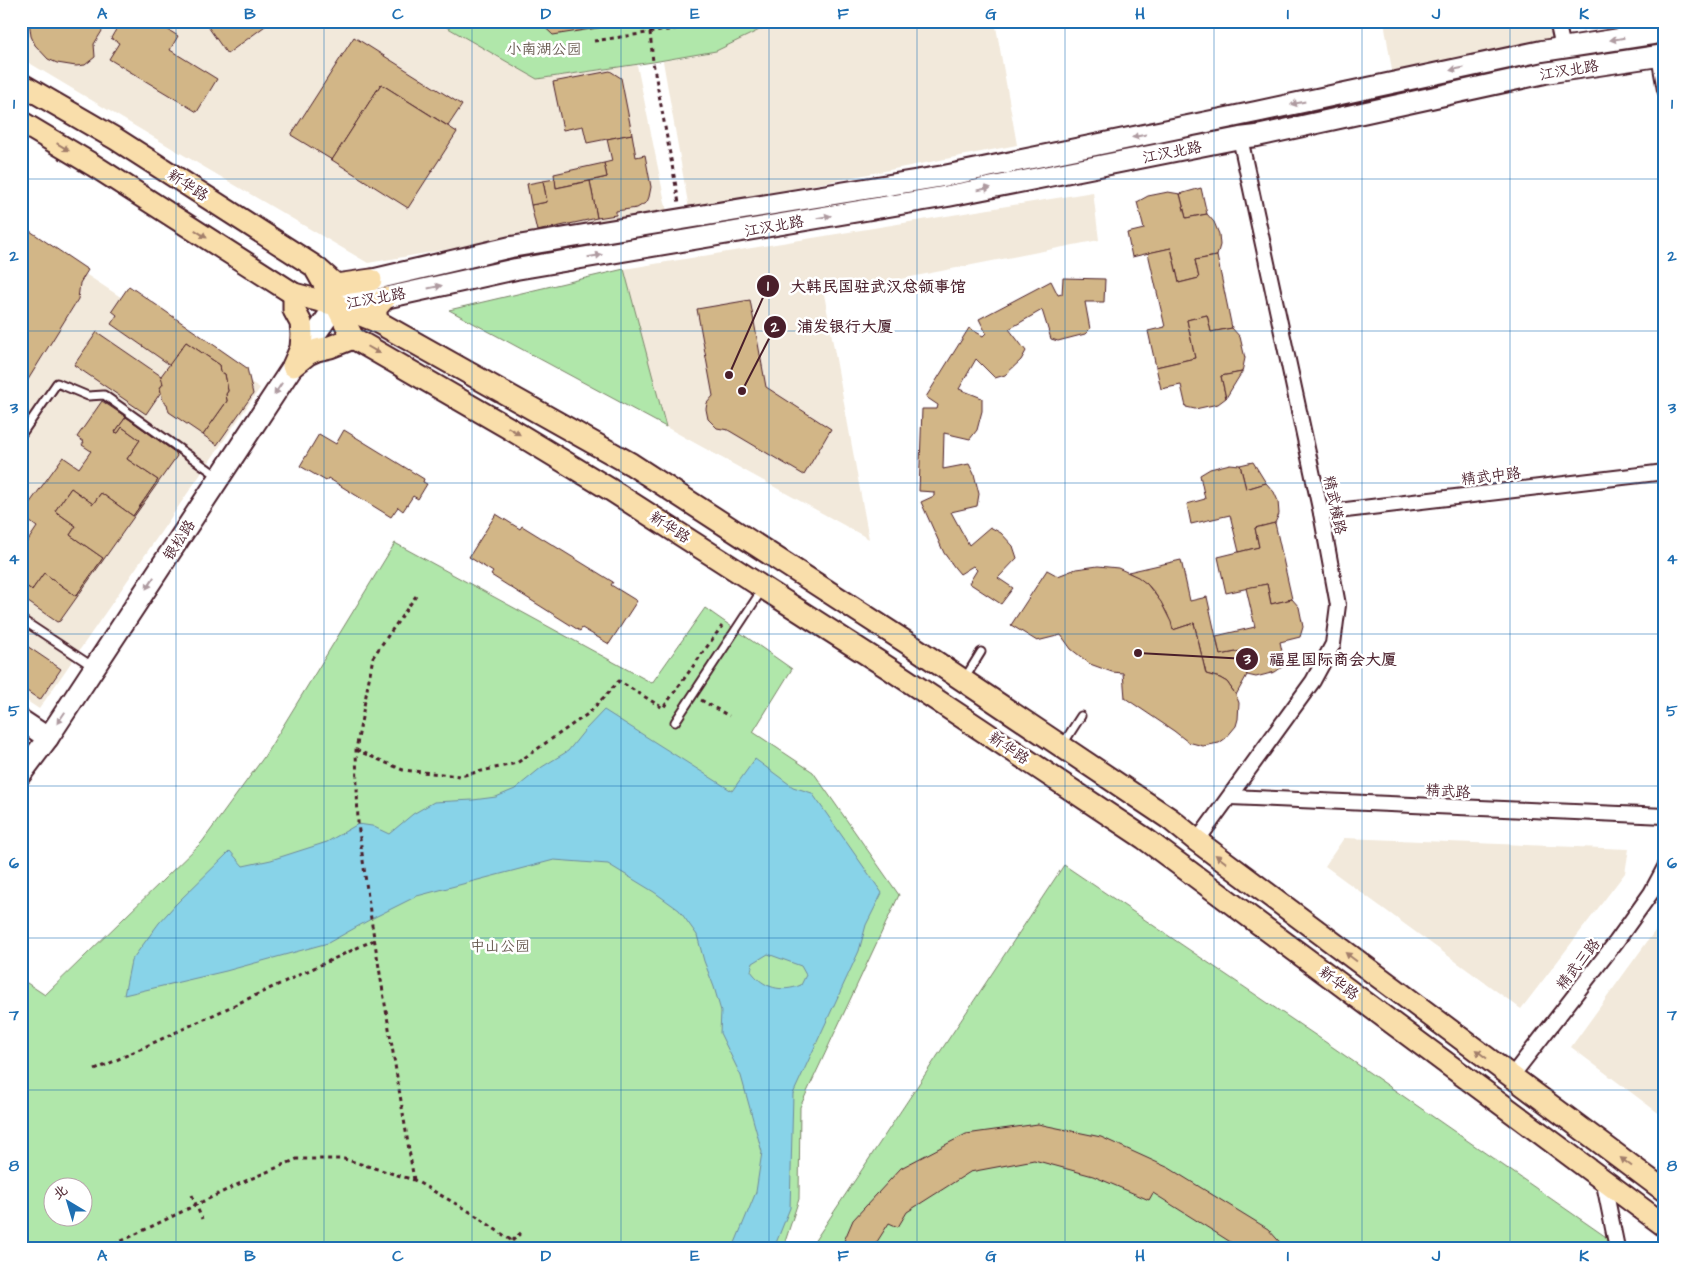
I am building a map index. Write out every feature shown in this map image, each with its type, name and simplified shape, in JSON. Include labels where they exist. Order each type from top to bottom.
[{"type":"main road","name":"江汉北路","points":[[336,305],[371,280],[511,247],[944,176],[1563,48],[1665,32]]},
{"type":"main road","name":"江汉北路","points":[[336,305],[385,298],[516,270],[948,196],[1257,136],[1545,73],[1662,55]]},
{"type":"main road","name":"新华路","points":[[21,84],[116,139],[314,266],[353,338],[508,427],[611,490],[890,669],[1144,838],[1665,1226]]},
{"type":"main road","name":"新华路","points":[[21,122],[93,165],[294,294],[336,305],[376,320],[631,464],[1170,819],[1665,1191]]},
{"type":"main road","points":[[314,266],[336,285],[371,280]]},
{"type":"main road","points":[[293,366],[301,348],[302,335],[301,323],[294,310],[294,294]]},
{"type":"main road","points":[[376,320],[376,308],[385,298]]},
{"type":"main road","name":"银松路","points":[[21,774],[48,738],[293,366],[336,305]]},
{"type":"main road","points":[[293,366],[308,354],[353,338]]},
{"type":"main road","points":[[21,720],[48,738]]},
{"type":"street","points":[[1558,21],[1563,48]]},
{"type":"street","points":[[1662,55],[1665,90]]},
{"type":"street","name":"精武横路","points":[[1197,841],[1313,681],[1333,644],[1338,605],[1321,513],[1240,138]]},
{"type":"street","name":"精武中路","points":[[1321,513],[1665,472]]},
{"type":"street","name":"精武路","points":[[1230,797],[1665,816]]},
{"type":"street","name":"精武三路","points":[[1511,1077],[1616,942],[1651,892],[1665,867]]},
{"type":"street","points":[[1603,1179],[1617,1248]]},
{"type":"lane","points":[[21,435],[57,383],[88,396],[104,395],[220,477]]},
{"type":"lane","points":[[675,722],[763,588]]},
{"type":"lane","points":[[21,619],[94,668]]},
{"type":"lane","points":[[963,681],[981,652]]},
{"type":"lane","points":[[1061,746],[1081,716]]},
{"type":"path","points":[[594,41],[687,27],[711,21]]},
{"type":"path","points":[[650,32],[652,62],[682,219]]},
{"type":"path","points":[[414,1180],[374,940],[358,824],[356,750],[373,658],[416,596]]},
{"type":"path","points":[[356,750],[403,770],[460,776],[517,763],[589,713],[619,681],[663,708],[722,626]]},
{"type":"path","points":[[95,1070],[374,940]]},
{"type":"path","points":[[106,1248],[297,1159],[344,1159],[414,1180],[472,1213],[512,1241],[518,1248]]},
{"type":"path","points":[[192,1195],[202,1219]]},
{"type":"path","points":[[512,1241],[522,1232]]},
{"type":"shaded area","points":[[21,21],[436,21],[537,79],[637,65],[667,212],[368,263],[21,58]]},
{"type":"shaded area","points":[[778,21],[995,21],[1017,145],[689,209],[663,61],[716,51]]},
{"type":"shaded area","points":[[1384,21],[1548,21],[1553,50],[1393,77]]},
{"type":"shaded area","points":[[1093,192],[1099,240],[824,294],[869,539],[666,427],[624,269]]},
{"type":"shaded area","points":[[21,232],[260,388],[39,709],[21,697]]},
{"type":"shaded area","points":[[1344,838],[1629,849],[1625,873],[1521,1009],[1325,866]]},
{"type":"shaded area","points":[[1665,917],[1665,1118],[1571,1047]]},
{"type":"green space","name":"小南湖公园","points":[[436,21],[778,21],[716,51],[537,79]]},
{"type":"green space","points":[[624,269],[666,427],[449,310]]},
{"type":"green space","name":"中山公园","points":[[395,543],[652,683],[705,608],[792,669],[753,732],[813,772],[899,895],[800,1107],[799,1199],[783,1248],[21,1248],[21,979],[45,995],[202,842],[264,757]]},
{"type":"green space","points":[[1064,865],[1321,1039],[1622,1248],[810,1248]]},
{"type":"water","points":[[604,710],[732,791],[755,759],[793,787],[812,793],[882,893],[866,925],[859,951],[793,1094],[790,1208],[774,1248],[733,1248],[756,1192],[762,1152],[741,1076],[720,1033],[721,1011],[697,935],[679,910],[654,892],[608,864],[554,860],[417,896],[328,943],[226,971],[124,995],[131,961],[159,923],[176,904],[230,851],[243,866],[271,860],[327,842],[358,824],[372,826],[389,834],[413,814],[434,802],[496,797],[515,789],[542,767],[568,751]],"holes":[[[768,954],[801,966],[806,975],[801,985],[787,989],[767,985],[751,971],[753,963]]]},
{"type":"building","points":[[29,21],[103,21],[102,31],[94,44],[95,57],[85,65],[76,66],[57,63],[48,59],[35,45],[31,36]]},
{"type":"building","points":[[121,21],[154,21],[178,36],[170,50],[217,79],[197,112],[109,59],[119,43],[111,38]]},
{"type":"building","points":[[204,21],[272,21],[227,54]]},
{"type":"building","points":[[538,21],[605,21],[604,27],[553,35]]},
{"type":"building","points":[[354,37],[462,105],[448,126],[381,84],[332,160],[291,135]]},
{"type":"building","points":[[610,71],[621,78],[632,134],[587,143],[583,126],[563,130],[553,82]]},
{"type":"building","points":[[381,84],[457,132],[408,208],[332,160]]},
{"type":"building","points":[[632,134],[636,157],[645,155],[651,187],[647,202],[637,208],[616,211],[616,215],[597,218],[590,181],[607,177],[604,163],[612,161],[607,139]]},
{"type":"building","points":[[604,163],[607,177],[556,188],[554,174]]},
{"type":"building","points":[[555,179],[556,188],[590,181],[597,218],[537,231],[531,205],[547,202],[543,181]]},
{"type":"building","points":[[543,181],[547,202],[531,205],[527,184]]},
{"type":"building","points":[[1201,188],[1207,214],[1186,218],[1180,194]]},
{"type":"building","points":[[1168,192],[1180,194],[1186,218],[1207,214],[1214,222],[1219,234],[1220,245],[1217,256],[1195,260],[1199,278],[1179,283],[1171,248],[1132,257],[1127,233],[1144,229],[1137,202],[1148,196]]},
{"type":"building","points":[[21,225],[88,270],[80,283],[78,299],[21,391]]},
{"type":"building","points":[[1171,248],[1179,283],[1199,278],[1195,260],[1217,256],[1232,328],[1211,332],[1207,315],[1187,320],[1195,358],[1156,367],[1148,331],[1165,327],[1148,253]]},
{"type":"building","points":[[1063,278],[1105,279],[1104,302],[1085,302],[1090,329],[1085,334],[1058,341],[1051,339],[1042,310],[1009,329],[1026,351],[1021,360],[1005,375],[995,378],[976,359],[959,389],[982,398],[982,411],[977,430],[970,439],[944,433],[943,469],[969,464],[974,474],[979,494],[977,506],[951,512],[969,545],[990,527],[1001,533],[1013,546],[1017,558],[998,578],[1013,588],[1001,604],[969,583],[977,570],[973,566],[960,574],[955,568],[944,553],[921,502],[934,496],[934,492],[919,491],[922,409],[937,409],[938,405],[926,397],[969,328],[983,336],[986,333],[979,319],[1051,281],[1058,295],[1062,294]]},
{"type":"building","points":[[129,286],[247,368],[253,394],[217,445],[203,435],[227,401],[226,394],[228,391],[225,374],[221,372],[220,365],[186,342],[170,365],[111,324],[117,315],[112,311]]},
{"type":"building","points":[[750,300],[766,387],[831,429],[804,475],[728,430],[717,428],[708,419],[707,403],[713,396],[697,309]]},
{"type":"building","points":[[1207,315],[1211,332],[1232,328],[1240,337],[1245,358],[1242,372],[1221,376],[1226,398],[1218,404],[1195,409],[1186,407],[1181,385],[1161,389],[1156,367],[1195,358],[1187,320]]},
{"type":"building","points":[[97,332],[161,376],[163,384],[160,388],[161,392],[146,414],[74,365]]},
{"type":"building","points":[[186,342],[220,365],[221,372],[225,374],[228,391],[226,394],[227,401],[203,435],[169,412],[167,404],[163,401],[160,388],[163,384],[161,376]]},
{"type":"building","points":[[1242,372],[1226,398],[1221,376]]},
{"type":"building","points":[[102,401],[126,417],[115,432],[118,433],[122,427],[140,440],[127,459],[158,480],[133,516],[101,493],[93,504],[71,488],[55,511],[76,526],[70,535],[103,558],[76,596],[44,573],[32,590],[21,583],[21,538],[27,542],[37,527],[21,515],[63,457],[79,468],[91,451],[82,445],[84,442],[77,437]]},
{"type":"building","points":[[126,417],[176,453],[177,456],[60,621],[57,622],[21,597],[21,583],[32,590],[44,573],[76,596],[103,558],[70,535],[76,526],[55,511],[71,488],[93,504],[101,493],[133,516],[158,480],[127,459],[140,440],[122,427],[118,433],[115,432]]},
{"type":"building","points":[[344,430],[424,479],[423,482],[427,484],[418,499],[413,496],[403,511],[398,507],[391,517],[328,478],[326,481],[300,466],[319,434],[336,444]]},
{"type":"building","points":[[1253,462],[1266,483],[1246,489],[1240,465]]},
{"type":"building","points":[[1230,464],[1240,465],[1246,489],[1266,483],[1274,492],[1278,501],[1279,514],[1275,523],[1255,528],[1259,547],[1239,552],[1230,515],[1191,524],[1187,504],[1205,499],[1200,475],[1210,469]]},
{"type":"building","points":[[496,514],[520,529],[522,526],[613,582],[611,585],[637,601],[609,644],[582,628],[580,631],[491,575],[493,572],[469,557]]},
{"type":"building","points":[[1275,523],[1292,599],[1271,604],[1267,584],[1226,593],[1218,557],[1259,547],[1255,528]]},
{"type":"building","points":[[1181,560],[1190,601],[1207,597],[1220,655],[1241,651],[1247,675],[1236,695],[1227,682],[1206,674],[1194,623],[1173,630],[1167,613],[1154,592],[1147,584],[1128,572]]},
{"type":"building","points":[[1098,566],[1118,568],[1138,577],[1147,584],[1161,602],[1173,630],[1194,623],[1206,674],[1227,682],[1239,703],[1236,726],[1219,743],[1203,746],[1188,742],[1125,698],[1123,673],[1112,672],[1090,664],[1071,649],[1061,635],[1037,641],[1011,625],[1047,570],[1058,576],[1076,569]]},
{"type":"building","points":[[1267,584],[1271,604],[1292,599],[1299,607],[1303,627],[1300,637],[1280,642],[1285,665],[1275,672],[1256,677],[1247,675],[1241,651],[1220,655],[1216,636],[1255,627],[1246,588]]},
{"type":"building","points":[[21,642],[61,669],[40,700],[21,687]]},
{"type":"building","points":[[1038,1124],[1101,1137],[1169,1168],[1268,1229],[1285,1248],[1240,1248],[1153,1193],[1149,1200],[1093,1176],[1034,1160],[970,1172],[907,1212],[898,1227],[889,1223],[873,1248],[841,1248],[853,1220],[901,1168],[966,1134]]},
{"type":"place","name":"大韩民国驻武汉总领事馆","points":[[729,375]]},
{"type":"place","name":"浦发银行大厦","points":[[742,391]]},
{"type":"place","name":"福星国际商会大厦","points":[[1138,653]]}]
